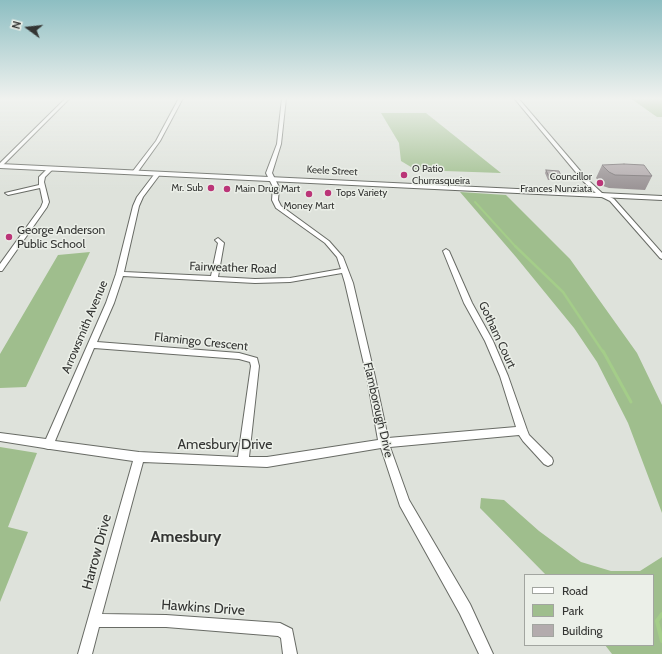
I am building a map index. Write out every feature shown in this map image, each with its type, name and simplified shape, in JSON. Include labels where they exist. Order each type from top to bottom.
[{"type":"main road","name":"Keele Street","points":[[0,166],[662,198]]},
{"type":"street","points":[[0,166],[37,129]]},
{"type":"street","points":[[135,172],[156,144],[164,129]]},
{"type":"street","name":"Flamborough Drive","points":[[281,129],[279,144],[269,173],[273,178],[276,187],[275,200],[278,207],[327,242],[340,257],[345,270],[371,377],[384,443],[404,502],[465,609],[486,654]]},
{"type":"street","points":[[542,129],[586,181],[600,194],[612,200],[662,257]]},
{"type":"street","points":[[0,268],[44,207],[46,202],[45,194],[41,186],[42,177],[51,168]]},
{"type":"street","name":"Arrowsmith Avenue","points":[[48,445],[110,303],[120,274],[136,206],[140,197],[158,173]]},
{"type":"street","points":[[8,193],[41,186]]},
{"type":"street","points":[[214,279],[221,243],[218,240]]},
{"type":"street","name":"Gotham Court","points":[[446,251],[468,303],[489,341],[504,376],[522,431],[526,438],[548,461]]},
{"type":"street","name":"Fairweather Road","points":[[120,274],[254,281],[290,280],[345,270]]},
{"type":"street","name":"Flamingo Crescent","points":[[91,345],[250,358],[254,360],[255,366],[242,462]]},
{"type":"street","name":"Amesbury Drive","points":[[0,437],[139,457],[267,462],[384,443],[522,431]]},
{"type":"street","name":"Harrow Drive","points":[[85,654],[139,457]]},
{"type":"street","name":"Hawkins Drive","points":[[95,620],[166,621],[280,630],[287,634],[290,654]]},
{"type":"green space","points":[[390,129],[445,129],[501,173],[416,170],[401,161],[399,143]]},
{"type":"green space","points":[[460,192],[506,195],[570,259],[637,353],[662,405],[662,513],[628,423],[597,362],[574,328]]},
{"type":"green space","points":[[90,252],[26,387],[0,388],[0,354],[58,255]]},
{"type":"green space","points":[[0,447],[37,453],[8,527],[28,532],[0,602]]},
{"type":"green space","points":[[481,498],[504,500],[539,531],[581,562],[611,571],[640,571],[662,557],[662,654],[612,654],[606,646],[654,646],[654,574],[545,574],[480,508]]},
{"type":"building","points":[[602,165],[644,165],[652,176],[615,175],[609,172]]},
{"type":"building","points":[[546,170],[559,171],[562,178],[549,177]]},
{"type":"waterway","points":[[475,202],[516,247]]},
{"type":"waterway","points":[[516,247],[563,292],[603,352]]},
{"type":"waterway","points":[[603,351],[631,402]]},
{"type":"waterway","points":[[662,614],[657,621],[662,641]]},
{"type":"place","name":"O Patio Churrasqueira","points":[[404,175]]},
{"type":"place","name":"Councillor Frances Nunziata","points":[[600,183]]},
{"type":"place","name":"Mr. Sub","points":[[211,188]]},
{"type":"place","name":"Main Drug Mart","points":[[227,189]]},
{"type":"place","name":"Tops Variety","points":[[328,193]]},
{"type":"place","name":"Money Mart","points":[[309,194]]},
{"type":"place","name":"George Anderson Public School","points":[[9,237]]},
{"type":"district","name":"Amesbury","points":[[186,537]]}]
